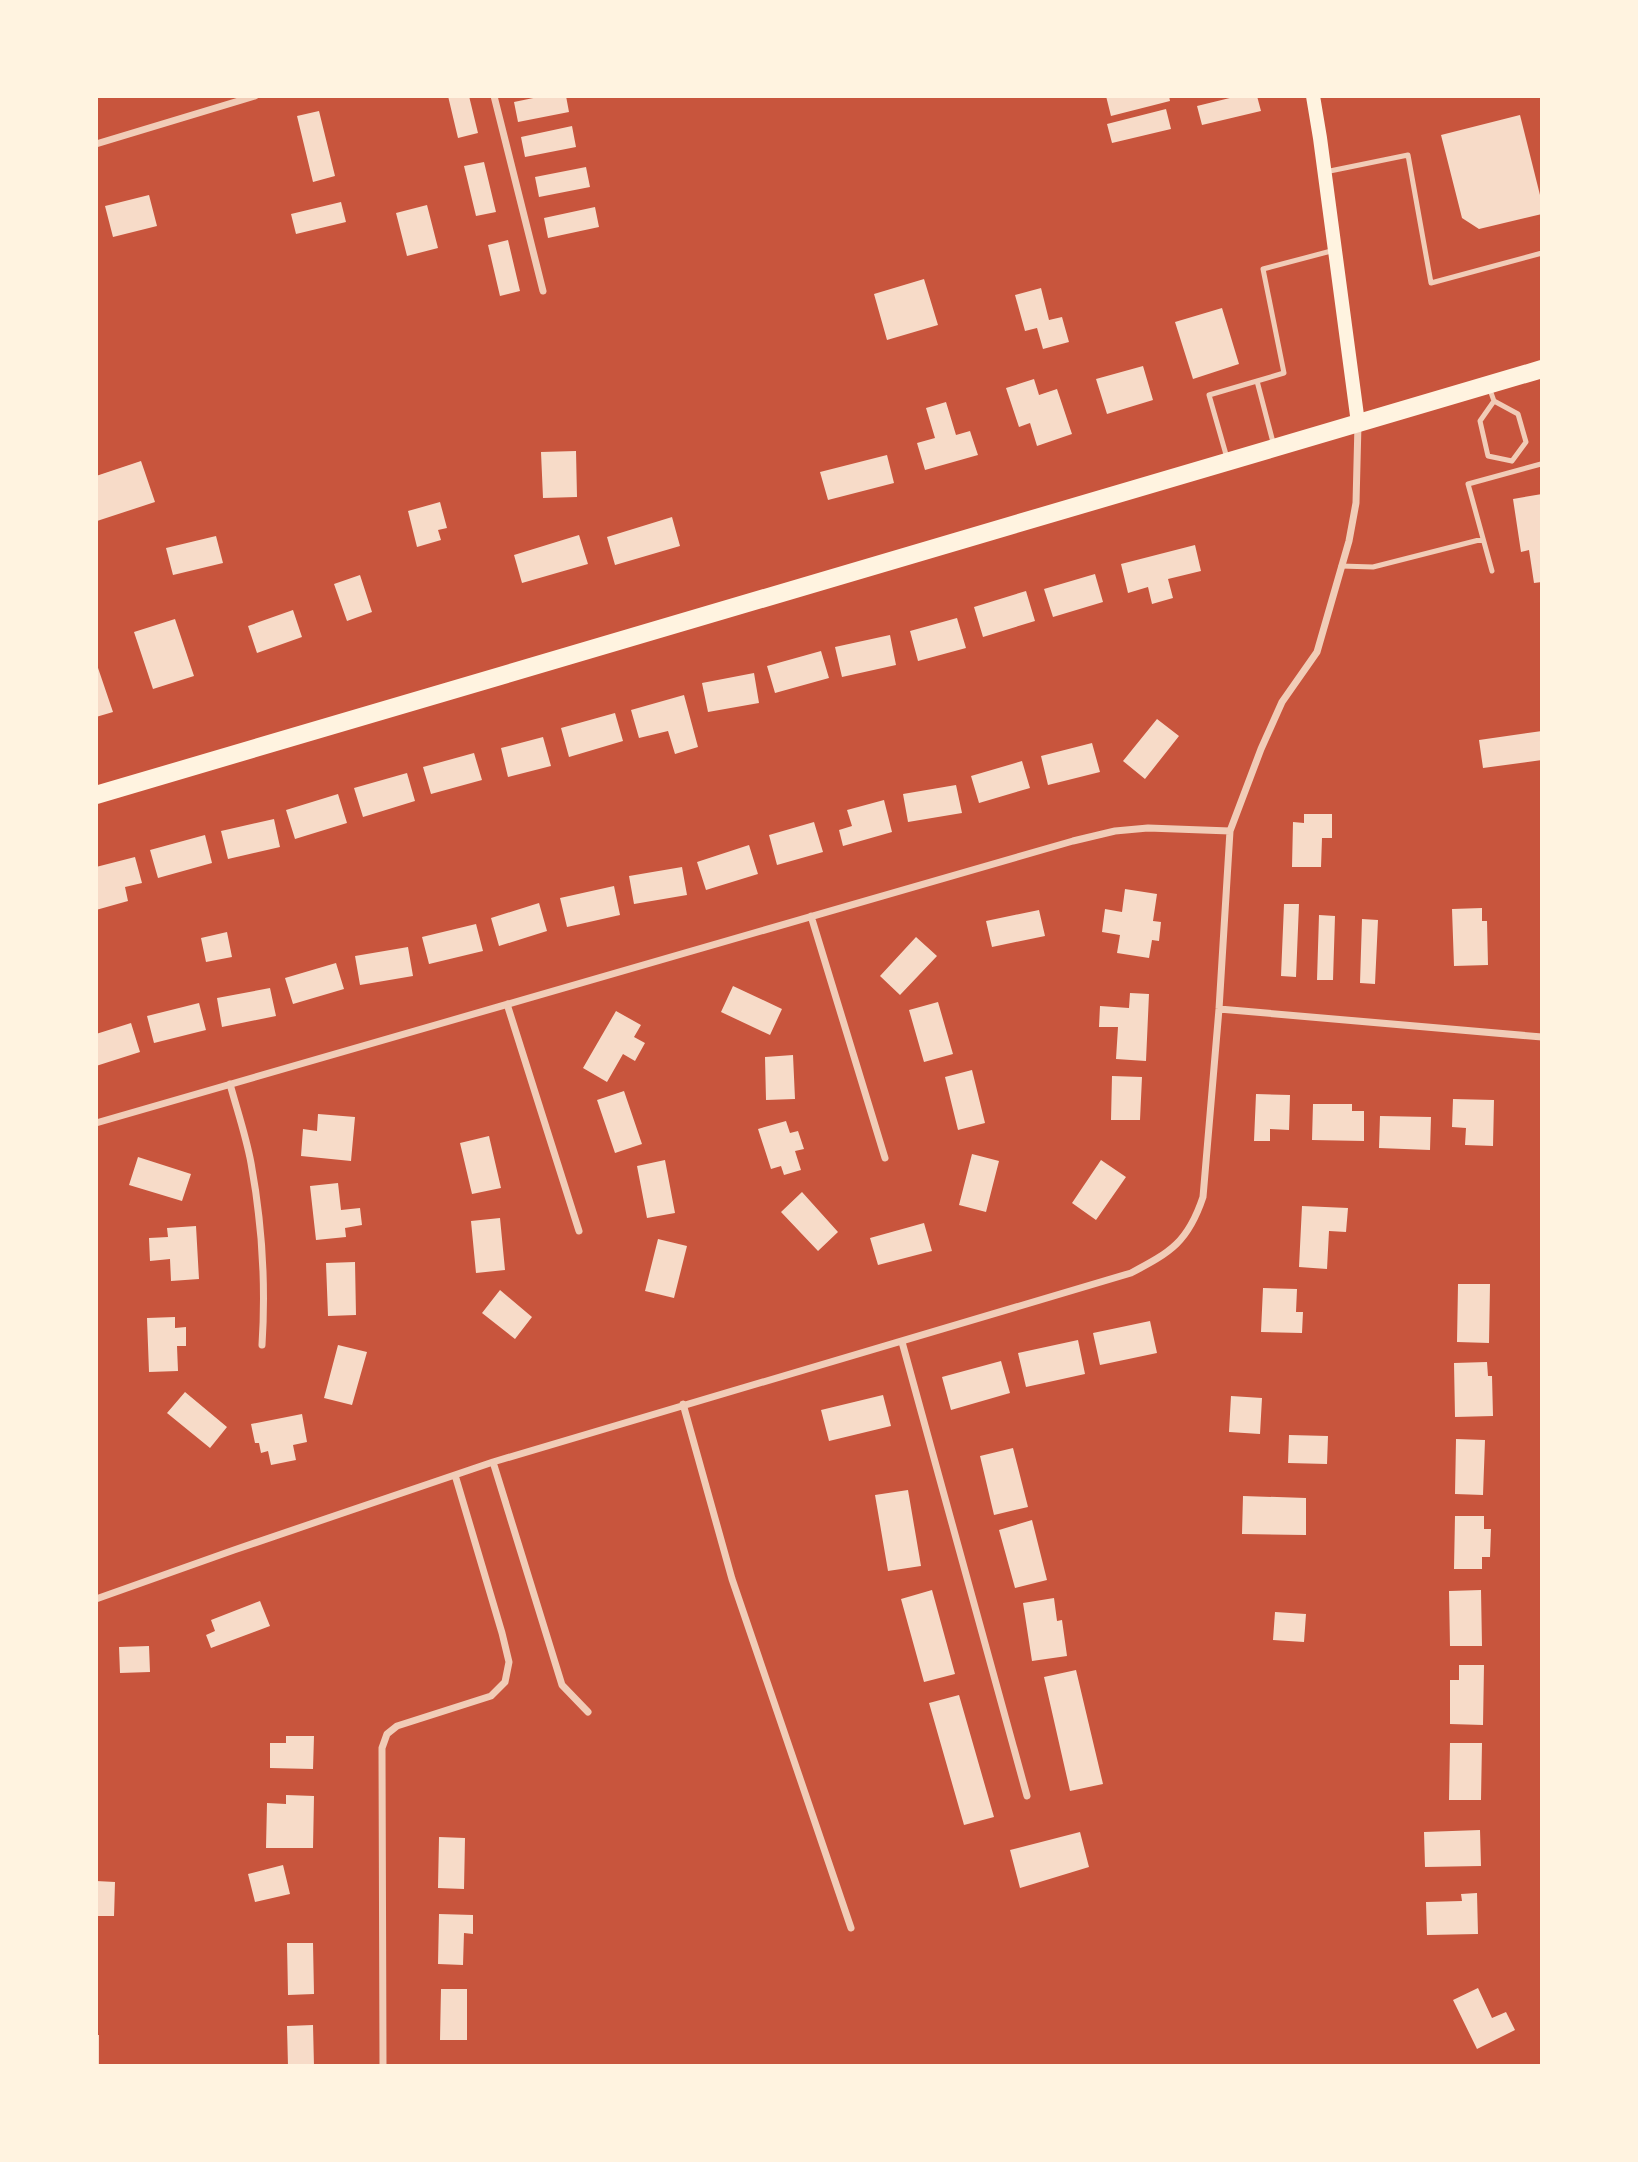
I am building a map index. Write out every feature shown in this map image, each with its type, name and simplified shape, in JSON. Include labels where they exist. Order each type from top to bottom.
[{"type":"main road","points":[[1313,96],[1358,423]]},
{"type":"main road","points":[[96,795],[1358,423],[1491,393],[1542,369]]},
{"type":"street","points":[[96,144],[255,96]]},
{"type":"street","points":[[494,96],[543,291]]},
{"type":"street","points":[[96,1599],[494,1462],[1130,1273],[1164,1255],[1182,1239],[1195,1219],[1203,1197],[1219,1009],[1230,831],[1282,702],[1317,652],[1356,503],[1358,423]]},
{"type":"street","points":[[96,1123],[1073,841],[1115,831],[1148,828],[1230,831]]},
{"type":"street","points":[[811,916],[885,1158]]},
{"type":"street","points":[[507,1004],[579,1231]]},
{"type":"street","points":[[1219,1009],[1542,1037]]},
{"type":"street","points":[[230,1084],[250,1160],[259,1212],[264,1259],[262,1345]]},
{"type":"street","points":[[902,1342],[1027,1796]]},
{"type":"street","points":[[683,1404],[732,1579],[852,1928]]},
{"type":"street","points":[[494,1462],[562,1685],[588,1712]]},
{"type":"street","points":[[383,2066],[382,1748],[387,1734],[397,1726],[491,1696],[505,1682],[509,1662],[456,1475]]},
{"type":"lane","points":[[1325,172],[1408,155],[1431,282],[1542,253]]},
{"type":"lane","points":[[1228,461],[1209,395],[1284,373],[1263,269],[1335,250]]},
{"type":"lane","points":[[1257,381],[1275,448]]},
{"type":"lane","points":[[1491,393],[1518,414],[1526,442],[1512,461],[1488,456],[1480,421],[1491,393]]},
{"type":"lane","points":[[1512,461],[1515,471]]},
{"type":"lane","points":[[1492,571],[1468,484],[1541,464]]},
{"type":"lane","points":[[1341,566],[1373,567],[1483,539]]},
{"type":"building","points":[[448,96],[469,96],[478,133],[458,138]]},
{"type":"building","points":[[543,96],[566,96],[569,112],[518,122],[514,102]]},
{"type":"building","points":[[1106,96],[1169,96],[1170,101],[1111,116]]},
{"type":"building","points":[[1238,96],[1257,96],[1261,111],[1202,125],[1197,106]]},
{"type":"building","points":[[1166,109],[1171,129],[1112,143],[1107,124]]},
{"type":"building","points":[[319,111],[335,176],[313,182],[297,116]]},
{"type":"building","points":[[1520,115],[1542,203],[1542,214],[1479,229],[1462,218],[1441,135]]},
{"type":"building","points":[[572,126],[576,147],[525,157],[521,137]]},
{"type":"building","points":[[484,162],[496,212],[476,216],[464,166]]},
{"type":"building","points":[[586,167],[590,187],[539,197],[535,177]]},
{"type":"building","points":[[149,195],[157,226],[113,237],[105,206]]},
{"type":"building","points":[[341,202],[346,222],[296,234],[291,214]]},
{"type":"building","points":[[427,205],[438,248],[407,256],[396,213]]},
{"type":"building","points":[[595,207],[599,227],[548,238],[544,218]]},
{"type":"building","points":[[508,240],[520,291],[500,296],[488,245]]},
{"type":"building","points":[[924,279],[938,325],[887,340],[874,294]]},
{"type":"building","points":[[1041,288],[1049,320],[1062,317],[1069,342],[1043,349],[1037,328],[1025,331],[1015,295]]},
{"type":"building","points":[[1222,308],[1239,364],[1193,379],[1175,322]]},
{"type":"building","points":[[1143,366],[1153,400],[1107,414],[1096,379]]},
{"type":"building","points":[[1034,379],[1039,395],[1057,389],[1072,434],[1037,446],[1030,423],[1019,427],[1006,388]]},
{"type":"building","points":[[946,402],[956,435],[970,431],[978,455],[925,470],[917,443],[935,438],[926,408]]},
{"type":"building","points":[[576,451],[577,497],[543,498],[541,452]]},
{"type":"building","points":[[887,455],[894,483],[828,500],[820,472]]},
{"type":"building","points":[[141,461],[155,502],[97,521],[96,476]]},
{"type":"building","points":[[1542,494],[1542,582],[1534,583],[1529,550],[1521,552],[1513,499]]},
{"type":"building","points":[[440,502],[447,528],[438,530],[441,540],[417,547],[408,511]]},
{"type":"building","points":[[672,517],[680,546],[615,565],[607,537]]},
{"type":"building","points":[[579,535],[588,564],[522,583],[514,555]]},
{"type":"building","points":[[216,536],[223,563],[173,575],[166,548]]},
{"type":"building","points":[[1195,545],[1201,571],[1168,579],[1173,598],[1152,604],[1148,587],[1128,593],[1121,564]]},
{"type":"building","points":[[1095,574],[1103,602],[1053,617],[1044,589]]},
{"type":"building","points":[[360,575],[372,612],[347,621],[334,584]]},
{"type":"building","points":[[1026,591],[1035,621],[983,637],[974,607]]},
{"type":"building","points":[[293,610],[302,637],[257,653],[248,626]]},
{"type":"building","points":[[957,618],[966,648],[918,661],[910,631]]},
{"type":"building","points":[[175,619],[194,676],[153,689],[134,632]]},
{"type":"building","points":[[890,635],[896,665],[842,677],[835,647]]},
{"type":"building","points":[[821,651],[829,678],[775,693],[767,666]]},
{"type":"building","points":[[96,662],[113,712],[96,717]]},
{"type":"building","points":[[754,673],[759,703],[708,712],[702,683]]},
{"type":"building","points":[[684,695],[698,747],[675,754],[668,731],[639,738],[631,710]]},
{"type":"building","points":[[615,713],[623,741],[569,757],[561,728]]},
{"type":"building","points":[[1157,719],[1179,736],[1145,779],[1123,761]]},
{"type":"building","points":[[1542,731],[1542,760],[1483,768],[1479,740]]},
{"type":"building","points":[[543,737],[551,766],[508,777],[501,748]]},
{"type":"building","points":[[1092,743],[1100,772],[1048,785],[1041,756]]},
{"type":"building","points":[[474,753],[482,780],[431,794],[423,767]]},
{"type":"building","points":[[1022,761],[1030,788],[979,803],[971,776]]},
{"type":"building","points":[[407,773],[415,801],[363,817],[354,788]]},
{"type":"building","points":[[956,785],[962,813],[908,822],[903,794]]},
{"type":"building","points":[[338,794],[347,823],[295,839],[286,810]]},
{"type":"building","points":[[884,800],[892,832],[843,846],[839,830],[852,826],[847,810]]},
{"type":"building","points":[[1304,814],[1332,814],[1332,838],[1322,838],[1321,867],[1292,867],[1293,822],[1304,823]]},
{"type":"building","points":[[274,819],[280,847],[228,859],[221,831]]},
{"type":"building","points":[[814,822],[823,852],[777,865],[769,835]]},
{"type":"building","points":[[205,835],[212,863],[158,878],[150,850]]},
{"type":"building","points":[[749,845],[758,874],[706,890],[697,862]]},
{"type":"building","points":[[135,857],[142,883],[125,887],[128,901],[96,910],[96,867]]},
{"type":"building","points":[[682,867],[687,895],[634,904],[629,876]]},
{"type":"building","points":[[614,886],[620,915],[567,927],[560,898]]},
{"type":"building","points":[[1125,889],[1157,894],[1153,921],[1161,922],[1159,941],[1152,940],[1149,958],[1117,953],[1120,935],[1102,932],[1105,909],[1122,912]]},
{"type":"building","points":[[539,903],[547,931],[499,946],[491,918]]},
{"type":"building","points":[[1284,904],[1299,904],[1296,977],[1281,976]]},
{"type":"building","points":[[1482,908],[1482,921],[1487,921],[1488,965],[1454,966],[1452,909]]},
{"type":"building","points":[[1039,910],[1045,936],[992,947],[986,921]]},
{"type":"building","points":[[1319,915],[1335,916],[1333,980],[1317,980]]},
{"type":"building","points":[[1362,919],[1378,920],[1375,984],[1360,983]]},
{"type":"building","points":[[476,924],[483,951],[429,964],[422,937]]},
{"type":"building","points":[[227,932],[232,957],[206,962],[201,938]]},
{"type":"building","points":[[916,937],[937,956],[900,995],[880,976]]},
{"type":"building","points":[[408,947],[413,976],[360,985],[355,956]]},
{"type":"building","points":[[336,963],[344,989],[293,1004],[285,978]]},
{"type":"building","points":[[733,986],[782,1009],[770,1035],[721,1012]]},
{"type":"building","points":[[270,988],[276,1016],[222,1027],[217,998]]},
{"type":"building","points":[[1130,993],[1149,994],[1146,1061],[1116,1059],[1118,1027],[1099,1027],[1100,1006],[1129,1008]]},
{"type":"building","points":[[938,1002],[953,1054],[924,1062],[909,1010]]},
{"type":"building","points":[[199,1003],[206,1030],[154,1043],[147,1016]]},
{"type":"building","points":[[616,1011],[641,1025],[634,1037],[645,1043],[635,1061],[623,1054],[607,1082],[583,1068]]},
{"type":"building","points":[[131,1023],[140,1052],[96,1066],[96,1034]]},
{"type":"building","points":[[793,1055],[795,1099],[766,1100],[765,1057]]},
{"type":"building","points":[[972,1070],[985,1123],[958,1130],[945,1077]]},
{"type":"building","points":[[1112,1076],[1142,1077],[1140,1120],[1111,1120]]},
{"type":"building","points":[[624,1091],[642,1144],[615,1153],[597,1100]]},
{"type":"building","points":[[1256,1094],[1290,1095],[1289,1130],[1270,1129],[1270,1141],[1254,1141]]},
{"type":"building","points":[[1453,1099],[1494,1100],[1493,1146],[1465,1145],[1466,1128],[1452,1127]]},
{"type":"building","points":[[1313,1104],[1352,1104],[1352,1111],[1364,1111],[1364,1141],[1312,1140]]},
{"type":"building","points":[[318,1114],[355,1117],[351,1161],[301,1156],[303,1129],[317,1131]]},
{"type":"building","points":[[1380,1116],[1431,1117],[1430,1150],[1379,1148]]},
{"type":"building","points":[[786,1121],[790,1133],[798,1131],[804,1149],[795,1151],[801,1170],[784,1175],[781,1166],[771,1169],[758,1129]]},
{"type":"building","points":[[489,1136],[501,1188],[472,1194],[460,1143]]},
{"type":"building","points":[[972,1154],[999,1161],[986,1212],[959,1205]]},
{"type":"building","points":[[138,1157],[191,1174],[182,1201],[129,1185]]},
{"type":"building","points":[[665,1160],[675,1213],[647,1218],[637,1166]]},
{"type":"building","points":[[1101,1160],[1126,1177],[1096,1220],[1072,1203]]},
{"type":"building","points":[[338,1183],[341,1210],[360,1208],[362,1225],[345,1228],[346,1237],[316,1240],[310,1186]]},
{"type":"building","points":[[802,1192],[838,1232],[818,1251],[781,1212]]},
{"type":"building","points":[[1302,1206],[1348,1208],[1346,1232],[1329,1231],[1327,1269],[1299,1267]]},
{"type":"building","points":[[500,1218],[505,1270],[476,1273],[471,1221]]},
{"type":"building","points":[[924,1223],[932,1251],[878,1265],[870,1238]]},
{"type":"building","points":[[196,1226],[199,1279],[171,1281],[170,1259],[150,1261],[149,1238],[168,1237],[167,1228]]},
{"type":"building","points":[[658,1239],[687,1246],[674,1298],[645,1291]]},
{"type":"building","points":[[355,1262],[356,1315],[328,1316],[326,1263]]},
{"type":"building","points":[[1458,1284],[1490,1284],[1489,1343],[1457,1342]]},
{"type":"building","points":[[1263,1288],[1297,1289],[1296,1312],[1303,1312],[1302,1333],[1261,1332]]},
{"type":"building","points":[[500,1290],[532,1317],[515,1339],[482,1313]]},
{"type":"building","points":[[175,1317],[175,1328],[186,1327],[186,1346],[177,1346],[178,1371],[149,1372],[147,1318]]},
{"type":"building","points":[[1150,1321],[1157,1353],[1100,1365],[1093,1333]]},
{"type":"building","points":[[1078,1340],[1085,1374],[1026,1387],[1018,1353]]},
{"type":"building","points":[[338,1345],[367,1352],[352,1405],[324,1398]]},
{"type":"building","points":[[1001,1361],[1010,1393],[951,1410],[942,1377]]},
{"type":"building","points":[[1487,1362],[1488,1376],[1492,1376],[1493,1416],[1455,1417],[1454,1363]]},
{"type":"building","points":[[185,1392],[227,1427],[210,1448],[167,1413]]},
{"type":"building","points":[[883,1395],[891,1426],[829,1441],[821,1410]]},
{"type":"building","points":[[1231,1396],[1262,1398],[1260,1434],[1229,1432]]},
{"type":"building","points":[[302,1414],[307,1442],[293,1445],[296,1460],[271,1465],[268,1451],[261,1453],[259,1443],[255,1443],[251,1424]]},
{"type":"building","points":[[1289,1435],[1328,1436],[1327,1464],[1288,1463]]},
{"type":"building","points":[[1456,1439],[1485,1440],[1483,1495],[1455,1494]]},
{"type":"building","points":[[1013,1448],[1028,1507],[994,1515],[980,1456]]},
{"type":"building","points":[[908,1490],[921,1566],[888,1571],[875,1495]]},
{"type":"building","points":[[1243,1496],[1306,1498],[1306,1535],[1242,1534]]},
{"type":"building","points":[[1455,1516],[1484,1516],[1484,1529],[1491,1529],[1490,1557],[1482,1557],[1482,1569],[1454,1569]]},
{"type":"building","points":[[1032,1520],[1047,1580],[1015,1588],[999,1530]]},
{"type":"building","points":[[932,1590],[955,1674],[924,1682],[901,1599]]},
{"type":"building","points":[[1481,1590],[1482,1646],[1450,1646],[1449,1591]]},
{"type":"building","points":[[1054,1598],[1057,1621],[1062,1620],[1067,1656],[1032,1661],[1023,1603]]},
{"type":"building","points":[[260,1601],[270,1626],[211,1648],[206,1635],[215,1631],[211,1620]]},
{"type":"building","points":[[1275,1612],[1306,1614],[1304,1642],[1273,1640]]},
{"type":"building","points":[[149,1646],[150,1672],[120,1673],[119,1647]]},
{"type":"building","points":[[1459,1665],[1484,1665],[1483,1725],[1450,1724],[1450,1680],[1459,1680]]},
{"type":"building","points":[[1076,1670],[1103,1784],[1070,1791],[1044,1677]]},
{"type":"building","points":[[959,1695],[994,1817],[964,1825],[929,1703]]},
{"type":"building","points":[[286,1736],[314,1736],[313,1769],[270,1768],[270,1743],[286,1743]]},
{"type":"building","points":[[1450,1743],[1482,1743],[1481,1800],[1449,1800]]},
{"type":"building","points":[[286,1795],[314,1796],[313,1848],[266,1848],[267,1803],[286,1804]]},
{"type":"building","points":[[1480,1830],[1481,1866],[1425,1867],[1424,1832]]},
{"type":"building","points":[[1080,1832],[1089,1867],[1020,1888],[1010,1850]]},
{"type":"building","points":[[439,1837],[465,1838],[464,1889],[438,1888]]},
{"type":"building","points":[[283,1865],[290,1894],[255,1902],[248,1874]]},
{"type":"building","points":[[96,1881],[115,1882],[114,1916],[96,1916]]},
{"type":"building","points":[[1477,1893],[1478,1934],[1427,1935],[1426,1902],[1462,1901],[1461,1894]]},
{"type":"building","points":[[439,1914],[473,1915],[473,1934],[464,1933],[463,1965],[438,1964]]},
{"type":"building","points":[[287,1943],[313,1943],[314,1994],[288,1995]]},
{"type":"building","points":[[1478,1988],[1492,2018],[1506,2012],[1515,2030],[1477,2049],[1453,2000]]},
{"type":"building","points":[[441,1989],[467,1989],[467,2040],[440,2040]]},
{"type":"building","points":[[313,2025],[314,2066],[288,2066],[287,2026]]},
{"type":"building","points":[[96,2035],[99,2035],[99,2066],[96,2066]]}]
